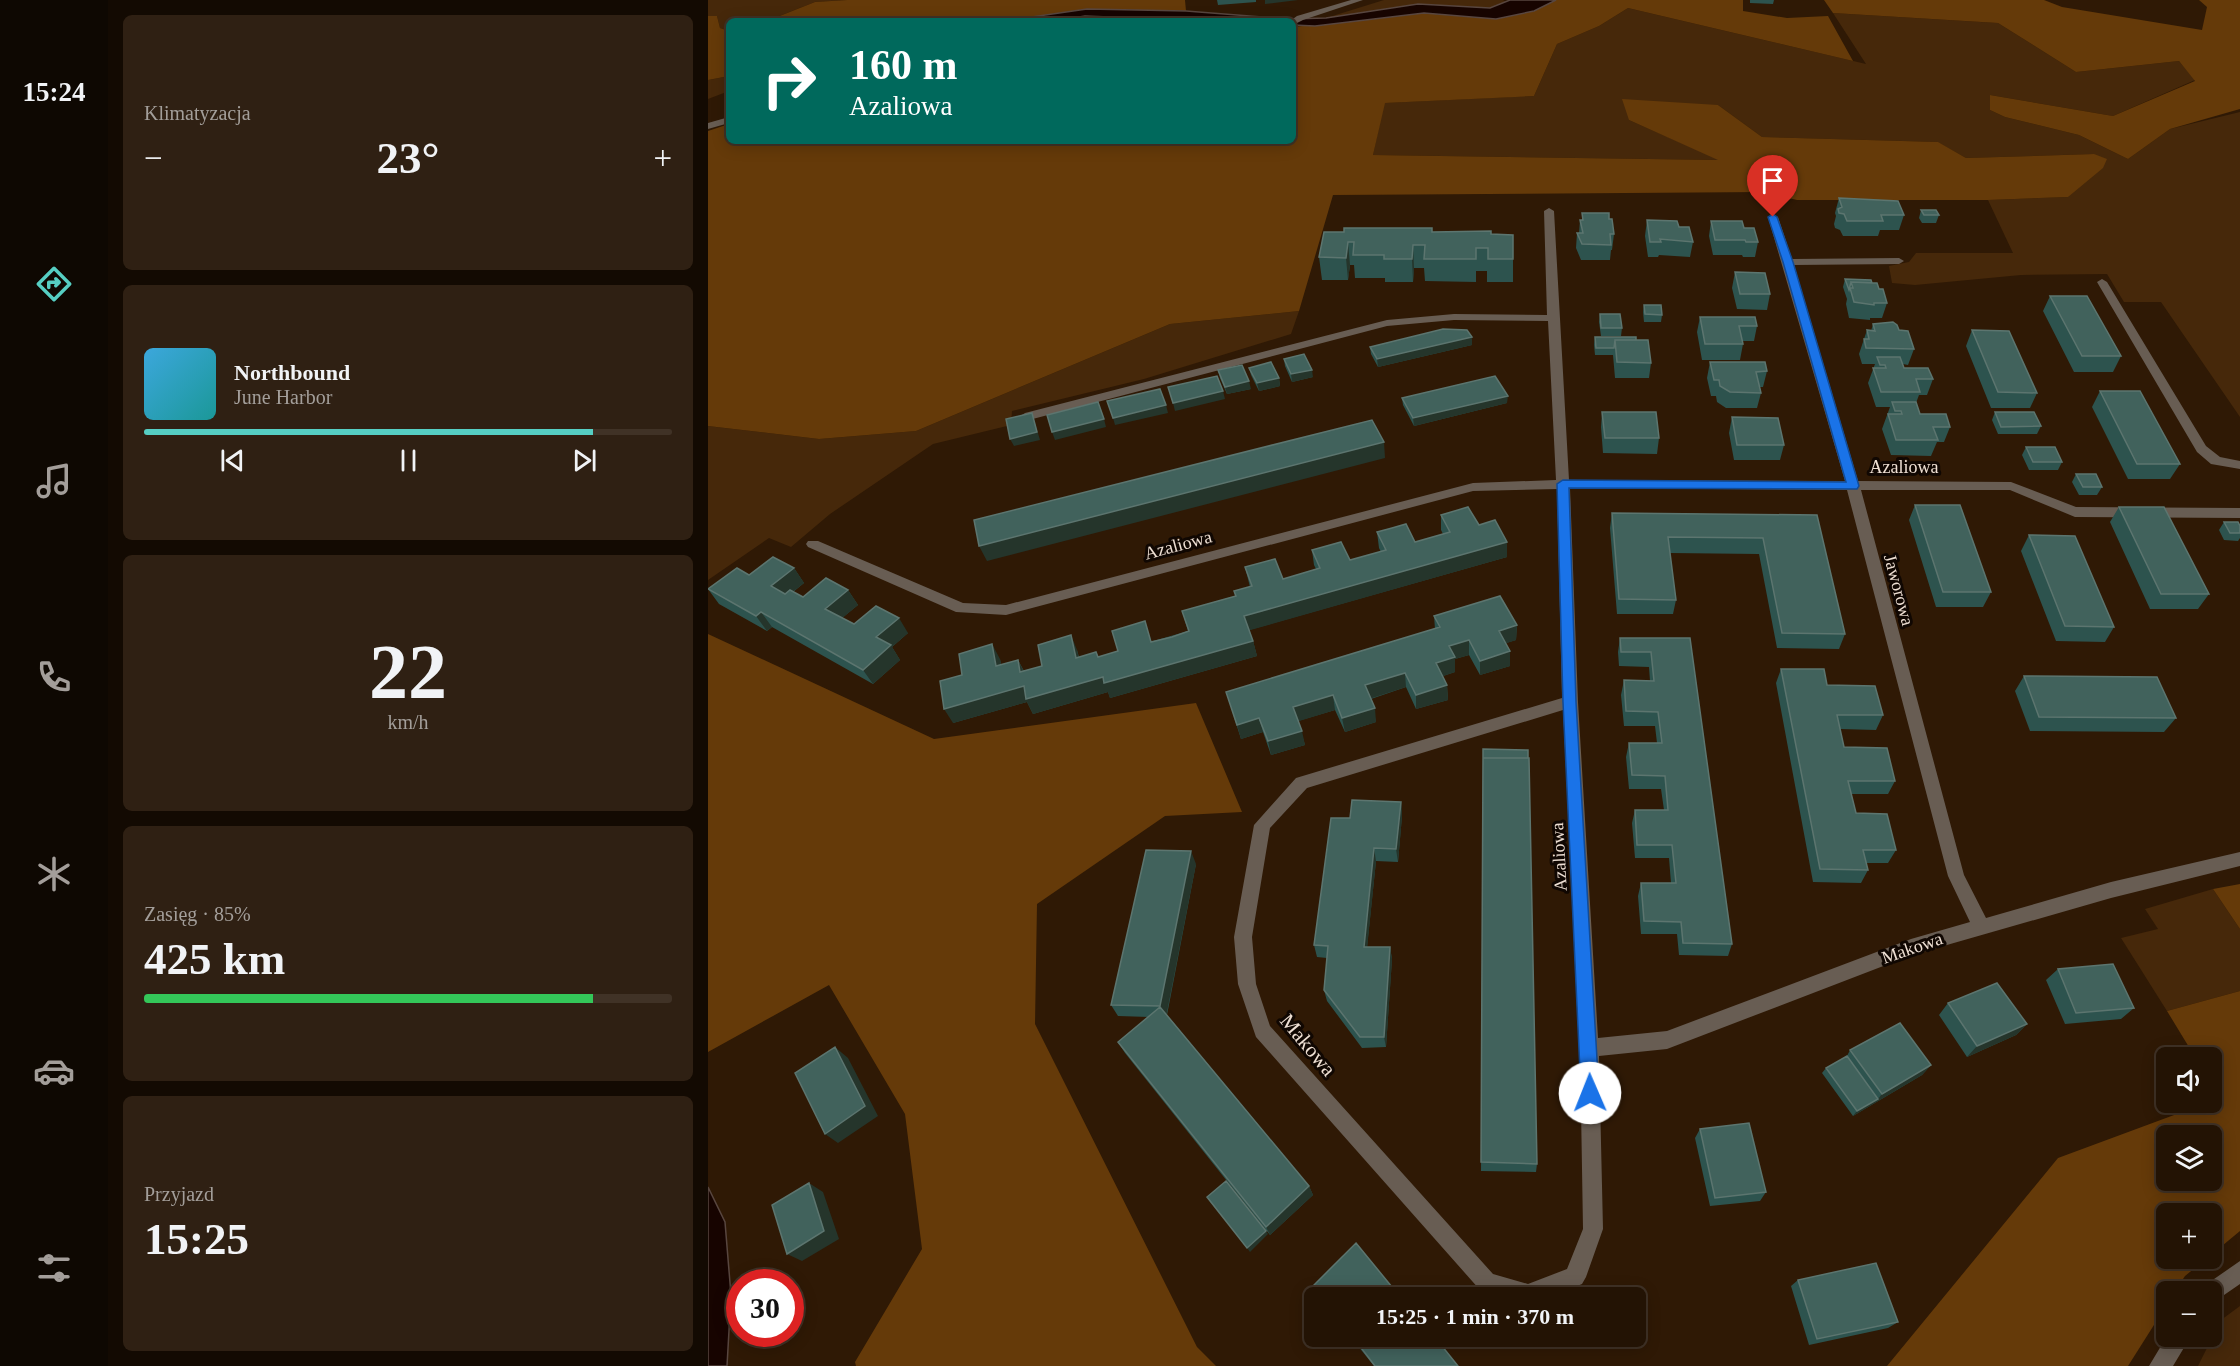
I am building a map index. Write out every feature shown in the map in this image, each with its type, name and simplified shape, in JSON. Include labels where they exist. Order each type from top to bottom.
[{"type":"street","points":[[1296,21],[1306,16],[1359,0]]},
{"type":"street","points":[[708,126],[726,121]]},
{"type":"street","name":"Azaliowa","points":[[1549,211],[1563,484],[1569,702],[1589,1047],[1593,1229]]},
{"type":"street","name":"Jaworowa","points":[[1773,217],[1853,486],[1956,876],[1981,925]]},
{"type":"street","points":[[1788,262],[1899,261]]},
{"type":"street","points":[[2102,282],[2201,449],[2216,461],[2240,465]]},
{"type":"street","points":[[1025,417],[1387,323],[1454,317],[1553,318]]},
{"type":"street","name":"Azaliowa","points":[[813,544],[961,608],[1006,610],[1473,487],[1563,484],[2011,486],[2074,512],[2240,513]]},
{"type":"street","name":"Makowa","points":[[1569,702],[1302,783],[1262,825],[1243,937],[1247,984],[1263,1031],[1487,1283],[1528,1295],[1575,1277],[1593,1229]]},
{"type":"street","name":"Makowa","points":[[1589,1047],[1667,1040],[1719,1023],[1911,947],[1981,925],[2111,890],[2240,859]]},
{"type":"street","points":[[2222,1285],[2240,1271]]},
{"type":"street","points":[[2160,1366],[2173,1347]]},
{"type":"shaded area","points":[[708,0],[847,0],[815,2],[775,18],[726,18],[726,30],[720,28],[717,16],[708,16]]},
{"type":"shaded area","points":[[847,0],[1185,0],[1186,11],[1087,9],[1024,18],[775,18],[815,2]]},
{"type":"shaded area","points":[[1384,0],[1503,0],[1506,2],[1490,8],[1418,4],[1326,18]]},
{"type":"shaded area","points":[[1510,0],[1556,0],[1534,11],[1496,19],[1424,13],[1315,26],[1296,25],[1296,19],[1326,18],[1418,4],[1490,8]]},
{"type":"shaded area","points":[[1556,0],[1743,0],[1743,11],[1787,18],[1828,16],[1853,61],[1628,8],[1599,26],[1557,44],[1534,96],[1385,103],[1373,155],[1718,160],[1629,120],[1622,99],[1718,105],[1762,137],[1938,142],[1966,158],[2094,154],[2107,159],[2103,168],[2068,197],[1988,200],[1797,200],[1764,192],[1333,195],[1299,311],[1170,324],[916,431],[819,439],[708,426],[708,131],[726,125],[726,144],[1296,144],[1296,27],[1424,13],[1496,19],[1534,11]]},
{"type":"shaded area","points":[[1824,0],[2044,0],[2062,7],[2202,30],[2207,7],[2199,0],[2240,0],[2240,109],[2170,129],[2128,159],[2079,135],[2005,117],[1990,110],[1990,95],[2113,116],[2195,81],[2179,61],[2076,72],[1998,23],[1833,13]]},
{"type":"shaded area","points":[[1628,8],[1866,64],[1833,13],[1998,23],[2076,72],[2179,61],[2195,80],[2113,116],[1990,95],[1990,110],[2005,117],[2079,135],[2128,159],[2170,129],[2240,112],[2240,417],[2161,302],[2124,302],[2107,274],[2021,275],[1915,285],[1892,283],[1889,266],[1909,262],[1916,253],[2013,253],[1988,200],[2068,197],[2094,154],[1966,158],[1937,142],[1762,137],[1718,105],[1629,120],[1720,160],[1373,155],[1384,103],[1534,96],[1557,44],[1599,26]]},
{"type":"shaded area","points":[[1087,9],[1186,11],[1276,18],[1085,16],[1024,18]]},
{"type":"shaded area","points":[[708,16],[717,16],[720,28],[726,30],[726,77],[708,80]]},
{"type":"shaded area","points":[[1085,16],[1134,18],[1073,18]]},
{"type":"shaded area","points":[[726,77],[726,92],[708,99],[708,80]]},
{"type":"shaded area","points":[[1299,311],[1291,334],[1144,379],[1012,411],[1011,425],[933,444],[830,514],[791,547],[769,538],[708,580],[708,426],[819,439],[916,431],[1170,324]]},
{"type":"shaded area","points":[[708,634],[934,739],[1196,703],[1242,812],[1165,816],[1037,904],[1035,1024],[1197,1347],[1216,1366],[856,1366],[855,1362],[922,1249],[905,1114],[829,985],[708,1052]]},
{"type":"shaded area","points":[[2240,884],[2240,929],[2213,889]]},
{"type":"shaded area","points":[[2213,889],[2240,929],[2240,991],[2167,1011],[2121,938],[2158,929],[2145,909]]},
{"type":"shaded area","points":[[2240,991],[2240,1231],[2222,1246],[2222,1203],[2156,1203],[2156,1269],[2194,1269],[2182,1281],[2156,1281],[2156,1322],[2128,1366],[1887,1366],[2058,1158],[2180,1113],[2222,1113],[2222,1047],[2189,1047],[2167,1011]]},
{"type":"shaded area","points":[[708,1187],[725,1222],[729,1269],[726,1269],[727,1366],[708,1366]]},
{"type":"shaded area","points":[[2240,1306],[2240,1366],[2198,1366],[2208,1347],[2222,1347],[2222,1319]]},
{"type":"building","points":[[1839,198],[1898,201],[1904,215],[1881,215],[1883,221],[1847,221],[1844,214],[1839,213],[1838,209],[1842,207]]},
{"type":"building","points":[[1921,210],[1936,210],[1939,215],[1924,215]]},
{"type":"building","points":[[1582,213],[1609,213],[1614,234],[1610,234],[1611,245],[1582,244],[1577,233],[1583,233],[1580,220],[1583,220]]},
{"type":"building","points":[[1647,220],[1677,221],[1679,227],[1689,227],[1693,242],[1660,239],[1661,242],[1650,242]]},
{"type":"building","points":[[1711,221],[1742,221],[1744,228],[1754,228],[1758,242],[1715,240]]},
{"type":"building","points":[[1344,228],[1432,228],[1432,232],[1491,231],[1491,234],[1513,235],[1513,259],[1488,259],[1488,248],[1476,248],[1476,259],[1424,259],[1425,245],[1413,245],[1412,259],[1384,259],[1384,255],[1353,255],[1354,242],[1348,242],[1346,258],[1319,257],[1324,232],[1344,232]]},
{"type":"building","points":[[1735,272],[1765,273],[1770,294],[1740,294]]},
{"type":"building","points":[[1845,279],[1871,280],[1872,283],[1851,282],[1849,290]]},
{"type":"building","points":[[1851,282],[1877,283],[1879,289],[1883,289],[1887,303],[1874,303],[1874,305],[1854,302],[1850,288],[1853,288]]},
{"type":"building","points":[[2050,296],[2087,296],[2121,356],[2082,356]]},
{"type":"building","points":[[1644,305],[1661,305],[1662,315],[1645,314]]},
{"type":"building","points":[[1600,314],[1620,314],[1622,328],[1601,328]]},
{"type":"building","points":[[1700,317],[1755,317],[1757,326],[1739,326],[1743,344],[1705,344]]},
{"type":"building","points":[[1893,322],[1899,330],[1908,331],[1914,349],[1866,348],[1864,339],[1869,339],[1867,330],[1875,331],[1873,324]]},
{"type":"building","points":[[1443,329],[1467,330],[1472,337],[1377,359],[1370,347]]},
{"type":"building","points":[[1972,330],[2009,331],[2037,393],[1998,392]]},
{"type":"building","points":[[1595,337],[1636,337],[1636,340],[1615,340],[1614,348],[1596,348]]},
{"type":"building","points":[[1615,340],[1648,340],[1651,363],[1617,362]]},
{"type":"building","points":[[1304,354],[1312,370],[1291,374],[1284,359]]},
{"type":"building","points":[[1877,357],[1900,357],[1904,368],[1928,368],[1933,379],[1916,379],[1920,392],[1881,392],[1873,368],[1886,368],[1885,365],[1880,365]]},
{"type":"building","points":[[1271,362],[1279,378],[1257,383],[1249,368]]},
{"type":"building","points":[[1710,362],[1765,362],[1767,371],[1756,372],[1761,393],[1730,392],[1720,386],[1719,380],[1714,380]]},
{"type":"building","points":[[1242,365],[1249,381],[1225,387],[1218,370]]},
{"type":"building","points":[[1217,376],[1223,391],[1173,403],[1168,387]]},
{"type":"building","points":[[1495,376],[1508,396],[1413,418],[1402,398]]},
{"type":"building","points":[[1160,389],[1166,405],[1113,418],[1107,401]]},
{"type":"building","points":[[2100,391],[2140,391],[2180,464],[2137,464]]},
{"type":"building","points":[[1098,402],[1104,419],[1052,432],[1047,415]]},
{"type":"building","points":[[1892,402],[1916,402],[1920,414],[1946,414],[1950,427],[1933,427],[1938,440],[1896,440],[1888,414],[1902,414],[1901,411],[1895,411]]},
{"type":"building","points":[[1602,412],[1656,412],[1659,438],[1605,438]]},
{"type":"building","points":[[1995,412],[2034,412],[2041,426],[2001,427]]},
{"type":"building","points":[[1032,413],[1037,432],[1010,439],[1006,419]]},
{"type":"building","points":[[1732,417],[1778,418],[1784,445],[1737,445]]},
{"type":"building","points":[[1372,420],[1384,442],[979,546],[974,520]]},
{"type":"building","points":[[2026,447],[2055,447],[2062,462],[2033,462]]},
{"type":"building","points":[[2076,474],[2096,474],[2102,487],[2083,487]]},
{"type":"building","points":[[1915,505],[1960,505],[1991,592],[1943,592]]},
{"type":"building","points":[[1468,507],[1479,525],[1495,520],[1507,542],[1244,616],[1253,641],[1104,683],[1103,677],[1026,699],[1024,686],[944,709],[940,681],[962,675],[959,654],[992,644],[996,666],[1018,660],[1020,672],[1042,666],[1038,645],[1071,635],[1076,658],[1096,652],[1098,657],[1118,651],[1112,631],[1145,621],[1151,642],[1172,637],[1189,631],[1182,611],[1236,596],[1234,591],[1252,586],[1245,567],[1275,559],[1283,579],[1320,568],[1312,550],[1341,542],[1350,560],[1386,550],[1377,532],[1406,524],[1415,542],[1450,532],[1441,515]]},
{"type":"building","points":[[2119,507],[2164,507],[2209,594],[2161,594]]},
{"type":"building","points":[[1612,513],[1817,515],[1845,634],[1782,633],[1763,538],[1668,537],[1676,600],[1619,599]]},
{"type":"building","points":[[2224,522],[2238,522],[2240,533],[2230,533]]},
{"type":"building","points":[[2029,535],[2075,536],[2114,627],[2065,626]]},
{"type":"building","points":[[773,557],[794,568],[771,586],[785,594],[790,590],[803,597],[826,578],[848,590],[825,609],[854,624],[876,606],[899,618],[876,637],[891,645],[863,670],[761,612],[756,616],[708,589],[737,568],[749,575]]},
{"type":"building","points":[[1500,596],[1517,625],[1499,631],[1510,651],[1480,661],[1469,640],[1449,646],[1455,657],[1436,663],[1447,685],[1416,695],[1405,673],[1365,685],[1375,708],[1342,718],[1333,695],[1293,707],[1302,731],[1268,741],[1259,718],[1237,725],[1226,692],[1440,627],[1434,616]]},
{"type":"building","points":[[1620,638],[1690,638],[1732,944],[1683,943],[1681,922],[1644,921],[1641,883],[1676,883],[1672,845],[1637,845],[1635,810],[1668,810],[1665,776],[1632,775],[1629,743],[1662,743],[1658,712],[1626,711],[1624,680],[1654,681],[1651,652],[1621,652]]},
{"type":"building","points":[[1781,669],[1824,669],[1827,685],[1875,686],[1883,715],[1837,715],[1844,747],[1887,748],[1895,781],[1848,781],[1856,813],[1887,814],[1896,850],[1863,850],[1868,870],[1820,869]]},
{"type":"building","points":[[2024,676],[2157,677],[2176,718],[2039,717]]},
{"type":"building","points":[[1483,749],[1528,750],[1528,758],[1483,758]]},
{"type":"building","points":[[1483,758],[1529,758],[1537,1164],[1481,1162]]},
{"type":"building","points":[[1352,800],[1401,802],[1396,849],[1374,848],[1364,947],[1390,947],[1384,1037],[1360,1037],[1324,990],[1328,946],[1314,945],[1331,818],[1350,818]]},
{"type":"building","points":[[1146,850],[1191,851],[1160,1006],[1111,1005]]},
{"type":"building","points":[[2113,964],[2134,1008],[2076,1013],[2058,969]]},
{"type":"building","points":[[1997,983],[2027,1024],[1977,1046],[1948,1003]]},
{"type":"building","points":[[1160,1007],[1309,1186],[1266,1227],[1118,1042]]},
{"type":"building","points":[[1900,1023],[1931,1065],[1882,1094],[1850,1050]]},
{"type":"building","points":[[835,1047],[865,1106],[825,1134],[795,1073]]},
{"type":"building","points":[[1847,1056],[1878,1099],[1857,1111],[1826,1068]]},
{"type":"building","points":[[1749,1123],[1766,1192],[1715,1198],[1700,1129]]},
{"type":"building","points":[[1226,1181],[1266,1231],[1247,1248],[1207,1197]]},
{"type":"building","points":[[809,1183],[824,1231],[787,1254],[772,1205]]},
{"type":"building","points":[[1356,1243],[1392,1287],[1312,1287]]},
{"type":"building","points":[[1876,1263],[1898,1322],[1817,1339],[1798,1280]]},
{"type":"building","points":[[1360,1347],[1443,1347],[1458,1366],[1375,1366]]},
{"type":"route","points":[[1590,1093],[1569,702],[1563,484],[1853,486],[1773,217]]}]
